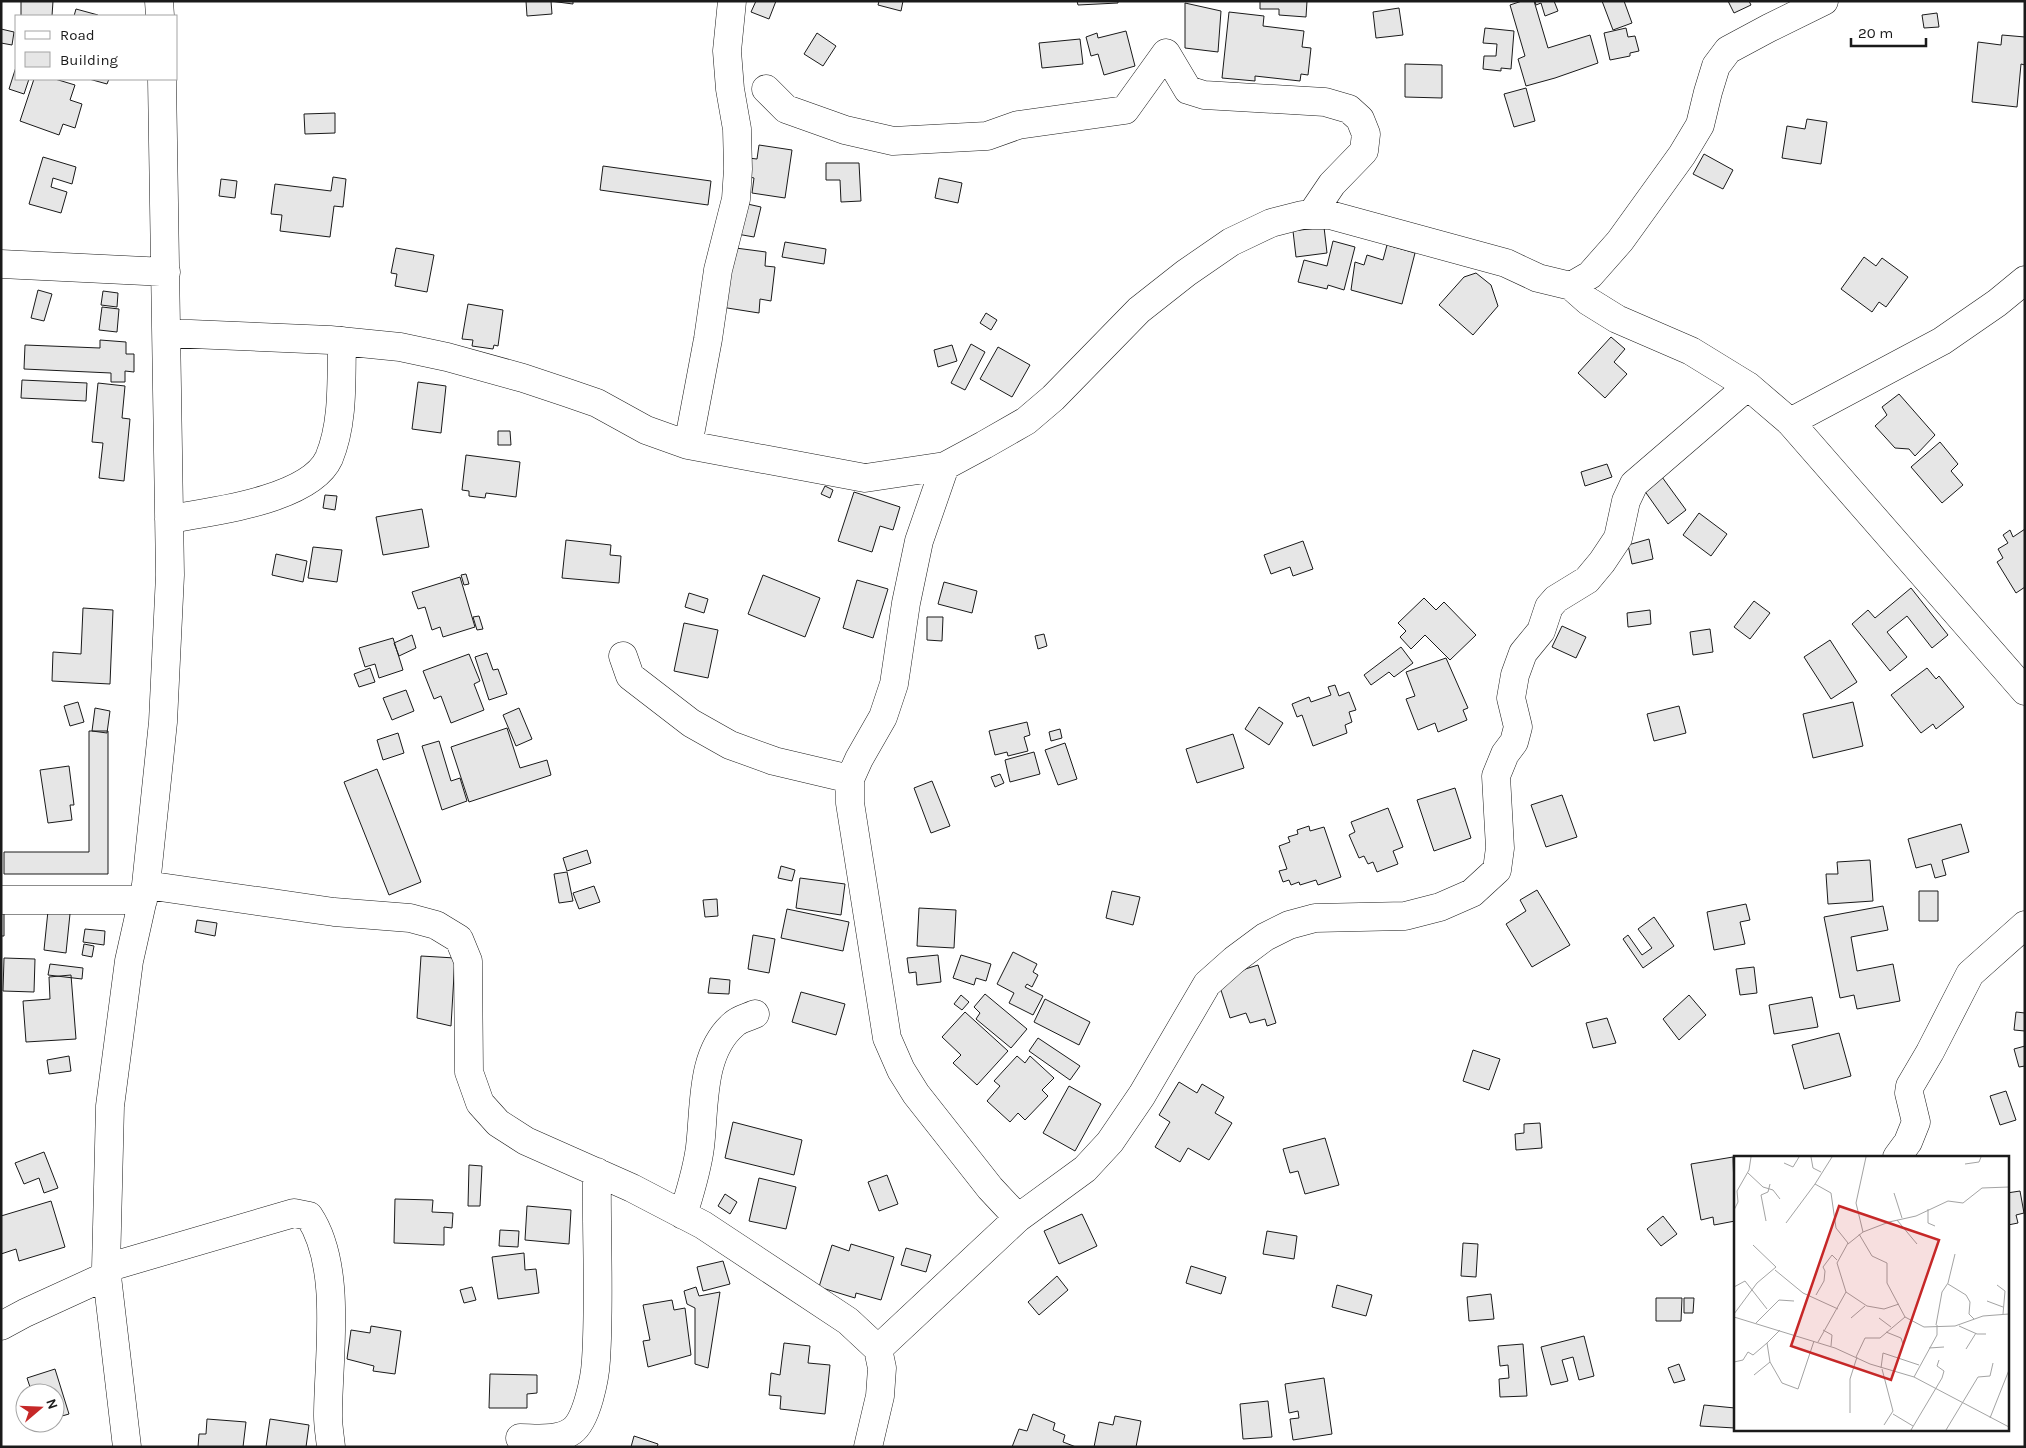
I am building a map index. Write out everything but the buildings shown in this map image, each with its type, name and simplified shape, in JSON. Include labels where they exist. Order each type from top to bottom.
[{"type":"street","points":[[159,1],[160,15]]},
{"type":"street","points":[[688,445],[708,339],[718,270],[736,200],[738,129],[730,89],[727,51],[732,1]]},
{"type":"street","points":[[1571,286],[1590,275],[1620,241],[1682,155],[1700,125],[1716,66],[1728,50],[1824,1]]},
{"type":"street","points":[[766,89],[786,109],[845,130],[893,141],[987,136],[1018,125],[1125,110],[1166,53],[1188,90],[1204,95],[1325,102],[1349,109],[1360,119],[1366,134],[1364,151],[1332,184],[1311,215]]},
{"type":"street","points":[[127,1447],[107,1272],[110,1106],[129,961],[144,892],[163,722],[170,575],[170,519],[162,80]]},
{"type":"street","points":[[167,334],[342,341],[409,349],[447,357],[523,378],[596,404],[646,430],[688,445],[865,478],[945,466],[1026,421],[1053,398],[1139,310],[1186,273],[1224,247],[1271,223],[1302,215],[1330,215],[1506,263],[1538,278],[1571,286],[1588,301],[1617,319],[1690,351],[1748,386],[1790,422],[2025,691]]},
{"type":"street","points":[[1,264],[166,272]]},
{"type":"street","points":[[1790,422],[1942,341],[1997,303],[2025,280]]},
{"type":"street","points":[[170,519],[227,510],[289,491],[314,478],[328,459],[336,432],[341,396],[342,341]]},
{"type":"street","points":[[878,1349],[1018,1218],[1085,1169],[1110,1142],[1142,1095],[1207,984],[1234,960],[1265,937],[1288,925],[1315,918],[1405,916],[1440,907],[1472,893],[1497,870],[1500,848],[1496,776],[1505,754],[1514,742],[1518,727],[1512,698],[1515,675],[1523,653],[1541,631],[1549,607],[1556,599],[1587,580],[1618,538],[1626,501],[1634,484],[1748,386]]},
{"type":"street","points":[[945,466],[919,541],[906,603],[894,684],[883,717],[850,779],[850,802],[887,1038],[901,1070],[916,1094],[990,1188],[1018,1218]]},
{"type":"street","points":[[623,656],[630,676],[691,723],[730,745],[774,761],[850,779]]},
{"type":"street","points":[[1,900],[144,892],[410,918],[436,925],[459,939],[468,960],[469,1072],[480,1103],[498,1122],[526,1141],[632,1188],[703,1225],[848,1321],[878,1349],[882,1368],[880,1396],[868,1447]]},
{"type":"street","points":[[1897,1156],[1908,1142],[1916,1122],[1909,1093],[1914,1078],[1930,1052],[1970,974],[2025,925]]},
{"type":"street","points":[[683,1214],[694,1181],[700,1148],[706,1084],[712,1058],[722,1037],[735,1022],[755,1014]]},
{"type":"street","points":[[520,1438],[554,1438],[572,1431],[583,1417],[590,1395],[596,1362],[597,1172]]},
{"type":"street","points":[[1,1326],[107,1272],[294,1213],[309,1216],[316,1226],[322,1243],[329,1280],[331,1324],[328,1418],[331,1447]]}]
